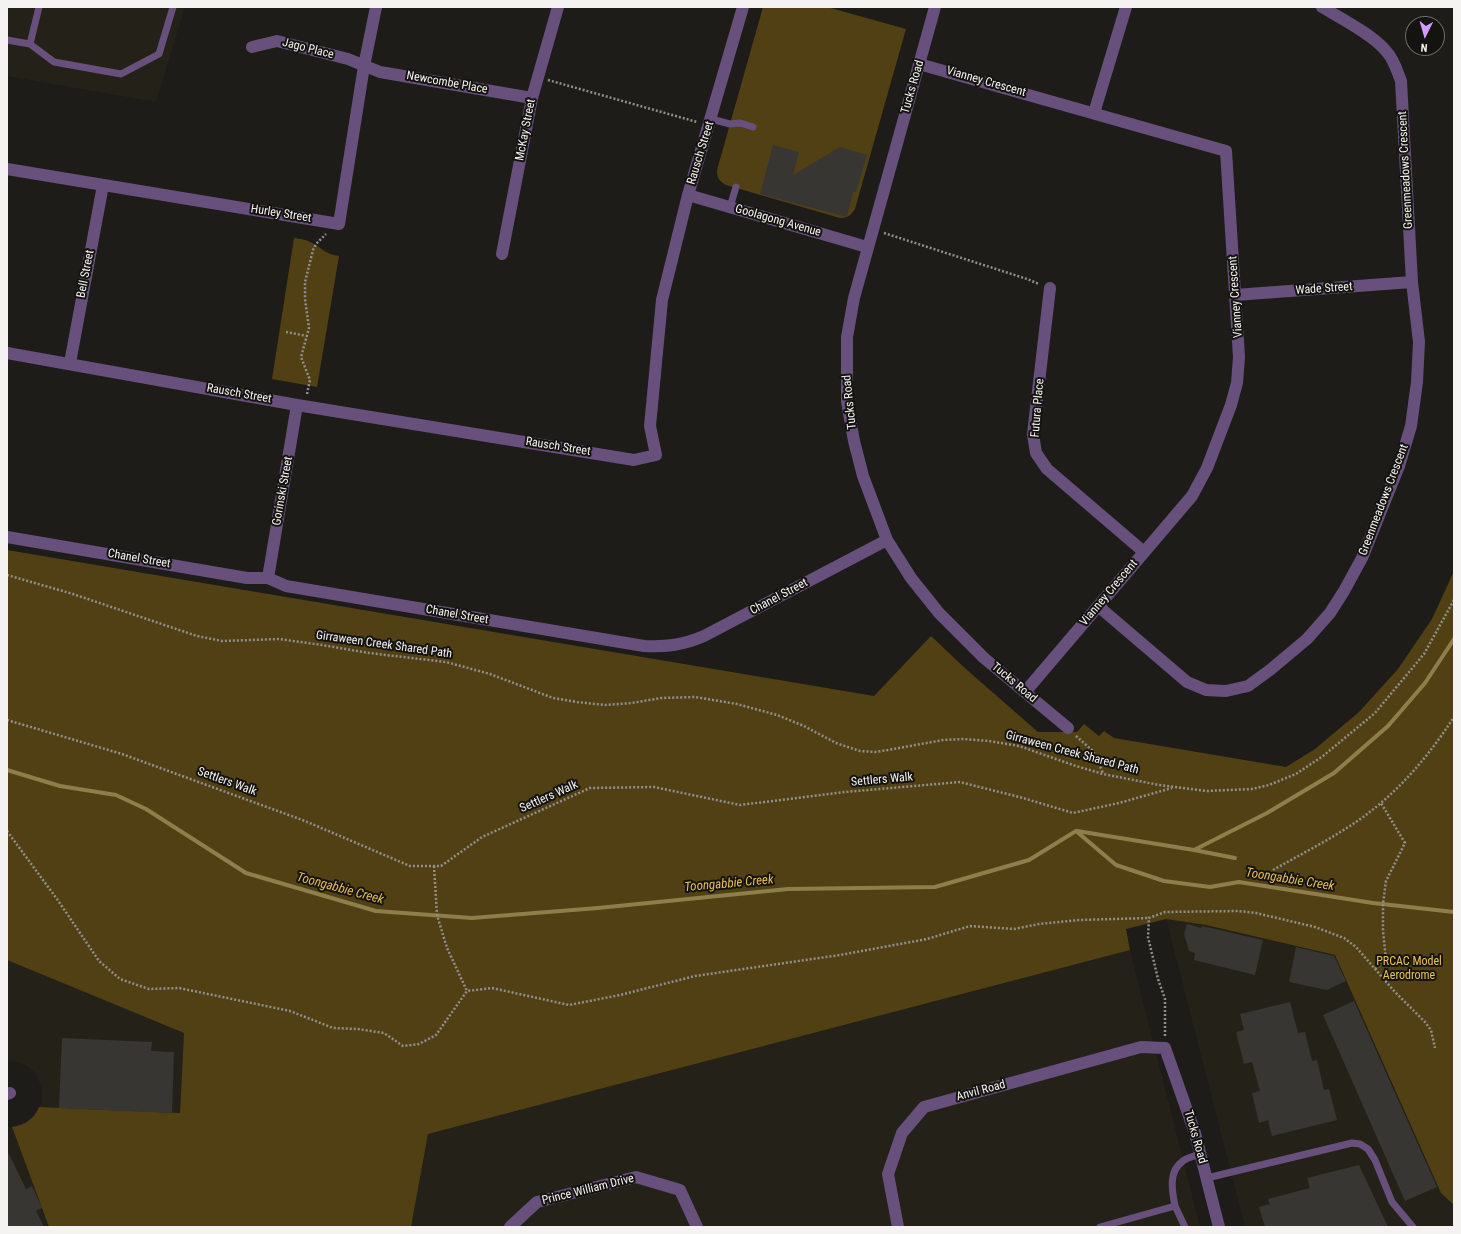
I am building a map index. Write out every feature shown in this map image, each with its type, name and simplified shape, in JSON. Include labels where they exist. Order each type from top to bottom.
[{"type":"street","points":[[339,224],[364,66],[376,7]]},
{"type":"street","name":"McKay Street","points":[[502,254],[532,98],[558,7]]},
{"type":"street","name":"Rausch Street","points":[[7,353],[301,405],[634,460],[656,454],[650,426],[662,300],[688,195],[743,7]]},
{"type":"street","name":"Tucks Road","points":[[935,7],[867,247],[846,337],[847,402],[854,441],[863,476],[887,540],[911,578],[939,613],[984,658],[1068,728]]},
{"type":"street","points":[[1094,113],[1126,7]]},
{"type":"street","name":"Greenmeadows Crescent","points":[[1098,606],[1187,682],[1206,690],[1226,691],[1248,686],[1307,639],[1330,613],[1362,558],[1399,466],[1411,426],[1417,382],[1419,342],[1412,282],[1401,81],[1394,62],[1386,51],[1374,40],[1322,7]]},
{"type":"street","name":"Jago Place","points":[[252,47],[277,41],[348,59],[364,66]]},
{"type":"street","name":"Vianney Crescent","points":[[919,64],[1226,151],[1239,357],[1237,383],[1231,405],[1207,468],[1192,496],[1025,692]]},
{"type":"street","name":"Newcombe Place","points":[[364,66],[380,72],[532,98]]},
{"type":"street","name":"Hurley Street","points":[[7,169],[339,224]]},
{"type":"street","name":"Bell Street","points":[[70,363],[103,185]]},
{"type":"street","name":"Goolagong Avenue","points":[[688,195],[867,247]]},
{"type":"street","name":"Wade Street","points":[[1235,295],[1412,282]]},
{"type":"street","name":"Futura Place","points":[[1050,288],[1033,434],[1036,453],[1047,469],[1144,552]]},
{"type":"street","name":"Gorinski Street","points":[[268,578],[301,405]]},
{"type":"street","name":"Chanel Street","points":[[7,537],[247,578],[268,578],[286,586],[644,646],[663,647],[686,644],[704,636],[887,540]]},
{"type":"street","name":"Anvil Road","points":[[898,1227],[888,1174],[902,1132],[924,1107],[1141,1047],[1166,1048]]},
{"type":"street","name":"Tucks Road","points":[[1166,1048],[1201,1154],[1219,1227]]},
{"type":"street","name":"Prince William Drive","points":[[510,1227],[537,1202],[636,1177],[680,1190],[697,1227]]},
{"type":"lane","points":[[30,44],[39,7]]},
{"type":"lane","points":[[7,40],[30,44],[54,62],[122,74],[159,54],[173,7]]},
{"type":"lane","points":[[710,122],[730,124],[740,123],[754,127]]},
{"type":"lane","points":[[730,208],[736,187]]},
{"type":"lane","points":[[1207,1178],[1352,1143],[1360,1144],[1368,1149],[1375,1160],[1392,1202],[1412,1227]]},
{"type":"lane","points":[[1185,1227],[1175,1206],[1172,1183],[1174,1173],[1178,1165],[1184,1160],[1201,1154]]},
{"type":"lane","points":[[1100,1227],[1175,1206]]},
{"type":"path","points":[[538,77],[710,122]]},
{"type":"path","points":[[301,405],[310,380],[301,357],[309,328],[305,299],[305,282],[316,244],[339,224]]},
{"type":"path","points":[[872,230],[1027,278],[1050,288]]},
{"type":"path","points":[[286,332],[307,336]]},
{"type":"path","name":"Girraween Creek Shared Path","points":[[7,575],[73,594],[197,636],[222,641],[279,640],[446,662],[490,674],[553,698],[577,702],[605,705],[632,703],[661,698],[695,697],[737,704],[778,715],[804,726],[836,743],[860,751],[875,752],[943,740],[963,739],[989,741],[1019,746],[1103,774],[1206,791],[1252,789],[1269,785],[1296,774],[1323,756],[1375,713],[1424,654],[1454,600]]},
{"type":"path","points":[[1273,870],[1346,828],[1381,803],[1404,782],[1436,744],[1454,716]]},
{"type":"path","name":"Settlers Walk","points":[[7,720],[122,754],[305,821],[410,866],[441,866],[482,837],[590,788],[654,787],[740,805],[845,792],[960,782],[1023,798],[1073,814],[1175,787]]},
{"type":"path","points":[[1068,728],[1094,751],[1103,774]]},
{"type":"path","points":[[1375,969],[1386,960],[1383,931],[1383,904],[1386,881],[1405,843],[1381,803]]},
{"type":"path","points":[[7,831],[58,899],[99,961],[120,979],[149,989],[179,988],[290,1011],[333,1028],[384,1034],[403,1046],[419,1044],[436,1035],[467,991],[492,988],[569,1005],[620,995],[695,976],[840,955],[927,938],[970,926],[1014,929],[1039,924],[1079,920],[1149,918],[1165,912],[1238,911],[1256,913],[1315,927],[1344,938],[1356,947],[1395,992],[1420,1016],[1431,1030],[1435,1048]]},
{"type":"path","points":[[434,866],[437,915],[447,948],[467,991]]},
{"type":"path","points":[[1149,918],[1148,937],[1158,979],[1165,1000],[1166,1048]]},
{"type":"shaded area","points":[[7,7],[185,7],[156,102],[7,76]]},
{"type":"shaded area","points":[[1166,919],[1206,925],[1335,955],[1441,1193],[1454,1205],[1454,1227],[1245,1227]]},
{"type":"shaded area","points":[[1130,950],[1200,1227],[411,1227],[428,1134]]},
{"type":"shaded area","points":[[7,960],[184,1033],[180,1113],[39,1107],[42,1101],[42,1089],[36,1074],[22,1063],[7,1061]]},
{"type":"shaded area","points":[[7,1127],[12,1127],[49,1227],[7,1227]]},
{"type":"green space","points":[[763,7],[827,7],[906,29],[855,209],[847,217],[840,218],[726,185],[720,181],[718,177],[717,170]]},
{"type":"green space","points":[[294,238],[306,240],[327,252],[339,256],[317,387],[272,379]]},
{"type":"green space","name":"PRCAC Model Aerodrome","points":[[7,550],[874,696],[931,636],[967,670],[1038,732],[1077,732],[1084,724],[1099,736],[1104,731],[1114,738],[1286,767],[1315,749],[1359,712],[1398,669],[1432,619],[1454,571],[1454,1205],[1441,1193],[1335,955],[1206,925],[1166,919],[1126,929],[1130,950],[428,1134],[411,1227],[49,1227],[12,1127],[21,1125],[28,1121],[32,1118],[39,1107],[180,1113],[184,1033],[7,960]]},
{"type":"building","points":[[773,145],[799,152],[793,175],[840,147],[867,155],[856,192],[853,192],[847,217],[760,194]]},
{"type":"building","points":[[1187,924],[1263,940],[1255,975],[1194,960],[1195,953],[1189,951],[1184,934]]},
{"type":"building","points":[[1296,947],[1334,956],[1346,981],[1327,990],[1289,982]]},
{"type":"building","points":[[1354,1001],[1437,1187],[1405,1201],[1323,1015]]},
{"type":"building","points":[[1290,1002],[1298,1033],[1305,1032],[1312,1061],[1317,1060],[1324,1090],[1329,1089],[1337,1120],[1272,1136],[1268,1120],[1259,1123],[1252,1093],[1260,1091],[1252,1062],[1244,1064],[1236,1032],[1244,1030],[1240,1014]]},
{"type":"building","points":[[62,1038],[152,1042],[151,1051],[174,1052],[172,1113],[59,1108]]},
{"type":"building","points":[[7,1150],[26,1189],[32,1186],[42,1208],[36,1211],[44,1227],[7,1227]]},
{"type":"building","points":[[1359,1165],[1388,1227],[1265,1227],[1259,1207],[1270,1204],[1268,1199],[1310,1188],[1307,1178]]},
{"type":"waterway","points":[[1077,831],[1194,850],[1267,813],[1334,773],[1388,726],[1425,683],[1454,639]]},
{"type":"waterway","name":"Toongabbie Creek","points":[[7,770],[60,786],[116,795],[146,809],[246,873],[376,911],[472,918],[598,908],[788,889],[935,887],[1029,860],[1076,831],[1116,865],[1164,881],[1210,887],[1239,882],[1373,903],[1454,912]]},
{"type":"waterway","points":[[1194,850],[1235,858]]}]
